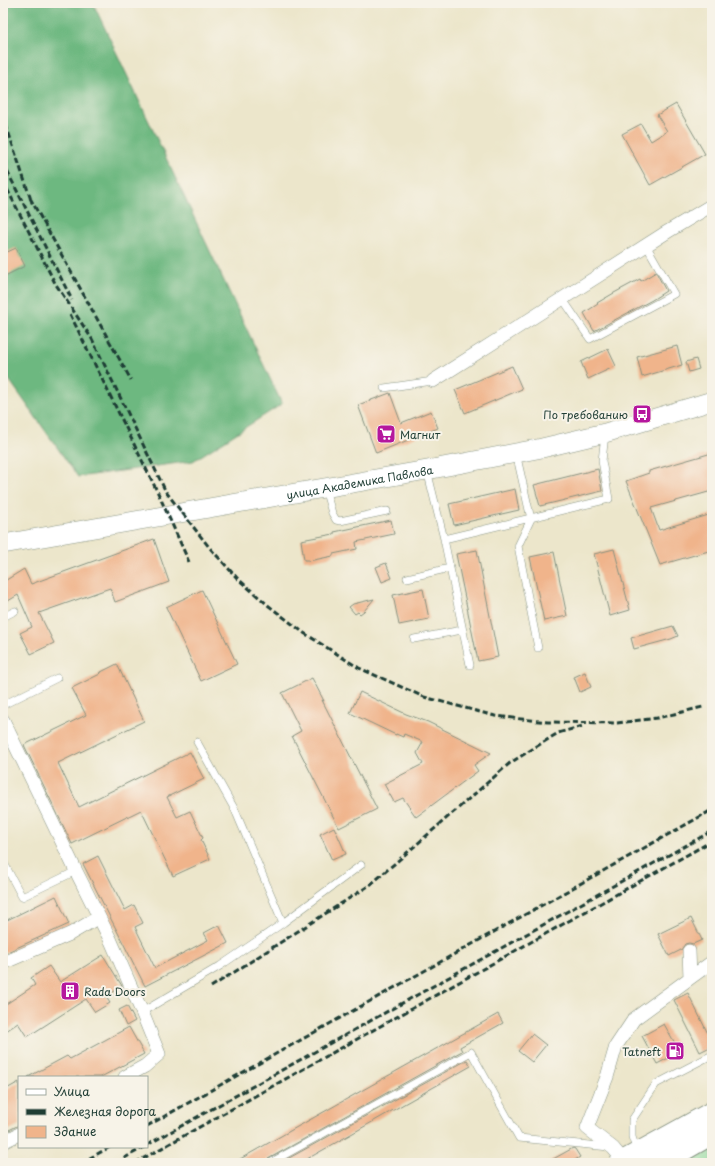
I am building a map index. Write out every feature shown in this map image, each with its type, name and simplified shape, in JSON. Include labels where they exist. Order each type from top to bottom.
[{"type":"highway","points":[[624,1156],[712,1113]]},
{"type":"highway","points":[[660,1163],[712,1133]]},
{"type":"street","points":[[433,381],[667,232],[712,206]]},
{"type":"street","name":"улица Академика Павлова","points":[[3,544],[427,470],[549,447],[605,433],[712,401]]},
{"type":"street","points":[[3,720],[99,917],[142,1012],[159,1054],[145,1066],[127,1076]]},
{"type":"street","points":[[3,963],[70,934],[99,917]]},
{"type":"street","points":[[689,951],[690,978]]},
{"type":"street","points":[[624,1156],[587,1128],[616,1046],[634,1018],[712,962]]},
{"type":"street","points":[[3,1142],[18,1134]]},
{"type":"lane","points":[[562,298],[590,339],[674,294],[646,246]]},
{"type":"lane","points":[[384,388],[433,381]]},
{"type":"lane","points":[[444,538],[531,519],[609,499],[602,461],[605,433]]},
{"type":"lane","points":[[516,453],[531,519],[518,546],[538,648]]},
{"type":"lane","points":[[427,470],[444,538],[470,665]]},
{"type":"lane","points":[[325,487],[332,513],[336,520],[340,521],[387,511]]},
{"type":"lane","points":[[407,578],[450,568]]},
{"type":"lane","points":[[3,617],[15,611]]},
{"type":"lane","points":[[414,639],[462,630]]},
{"type":"lane","points":[[3,705],[57,678]]},
{"type":"lane","points":[[197,742],[235,810],[283,923]]},
{"type":"lane","points":[[3,860],[22,897],[76,872]]},
{"type":"lane","points":[[142,1012],[220,966],[283,923],[361,865]]},
{"type":"lane","points":[[270,1163],[471,1052],[518,1138],[624,1156],[632,1137],[632,1120],[656,1084],[712,1055]]},
{"type":"green space","points":[[3,3],[93,3],[282,404],[193,461],[78,477],[3,371]]},
{"type":"green space","points":[[712,1142],[712,1163],[673,1163]]},
{"type":"building","points":[[676,104],[705,154],[650,185],[622,134],[641,124],[651,141],[667,131],[657,115]]},
{"type":"building","points":[[16,248],[25,266],[3,277],[3,254]]},
{"type":"building","points":[[656,272],[666,291],[594,331],[584,313],[614,293],[640,279],[641,281]]},
{"type":"building","points":[[677,346],[682,365],[642,377],[637,357]]},
{"type":"building","points":[[608,349],[616,366],[588,379],[581,362]]},
{"type":"building","points":[[696,359],[699,369],[689,372],[686,362]]},
{"type":"building","points":[[512,366],[522,389],[465,413],[455,390]]},
{"type":"building","points":[[390,393],[401,423],[431,411],[438,428],[376,453],[358,405]]},
{"type":"building","points":[[712,453],[712,491],[651,508],[659,530],[712,514],[712,550],[660,565],[626,481],[649,473],[649,471]]},
{"type":"building","points":[[598,469],[602,491],[540,506],[534,485]]},
{"type":"building","points":[[515,489],[519,510],[454,525],[449,504]]},
{"type":"building","points":[[391,520],[394,534],[356,542],[357,549],[333,554],[333,556],[309,561],[304,560],[301,540],[334,534],[334,532]]},
{"type":"building","points":[[154,539],[169,582],[115,602],[110,588],[39,613],[54,643],[31,654],[20,633],[32,627],[18,595],[3,604],[3,582],[24,569],[31,584]]},
{"type":"building","points":[[614,549],[630,610],[610,616],[594,554]]},
{"type":"building","points":[[477,550],[498,657],[478,661],[456,554]]},
{"type":"building","points":[[554,552],[567,616],[544,621],[530,557]]},
{"type":"building","points":[[386,563],[392,578],[382,582],[376,567]]},
{"type":"building","points":[[423,589],[429,619],[399,625],[393,595]]},
{"type":"building","points":[[202,590],[237,664],[201,681],[166,607]]},
{"type":"building","points":[[374,599],[360,614],[358,612],[355,614],[349,607],[353,604]]},
{"type":"building","points":[[673,626],[678,636],[634,649],[631,638]]},
{"type":"building","points":[[117,664],[144,721],[58,763],[79,807],[190,752],[204,779],[167,797],[177,817],[190,811],[203,838],[201,840],[210,859],[173,876],[141,810],[72,844],[24,745],[86,715],[72,688]]},
{"type":"building","points":[[585,672],[591,687],[580,692],[574,677]]},
{"type":"building","points":[[312,678],[377,809],[339,828],[292,736],[301,731],[282,693]]},
{"type":"building","points":[[360,692],[406,714],[428,722],[491,753],[474,765],[478,771],[416,817],[403,798],[394,802],[384,784],[423,764],[417,753],[423,742],[404,734],[403,737],[396,735],[350,713]]},
{"type":"building","points":[[334,827],[346,854],[332,860],[320,834]]},
{"type":"building","points":[[98,856],[125,910],[134,905],[143,923],[135,927],[155,968],[208,940],[204,933],[219,925],[228,943],[145,986],[83,864]]},
{"type":"building","points":[[56,896],[69,924],[3,954],[3,922]]},
{"type":"building","points":[[691,918],[702,940],[693,944],[685,944],[681,950],[669,956],[658,934]]},
{"type":"building","name":"Rada Doors","points":[[103,955],[122,986],[106,997],[110,1003],[95,1012],[86,999],[27,1037],[18,1023],[3,1033],[3,1006],[35,985],[31,978],[49,966],[60,982]]},
{"type":"building","points":[[688,993],[712,1042],[712,1046],[700,1052],[674,1000]]},
{"type":"building","points":[[127,1006],[135,1021],[126,1026],[119,1010]]},
{"type":"building","points":[[498,1014],[503,1023],[460,1047],[462,1051],[268,1159],[265,1163],[233,1163]]},
{"type":"building","points":[[664,1024],[680,1052],[657,1064],[642,1036]]},
{"type":"building","points":[[129,1027],[144,1054],[103,1076],[30,1076],[67,1056],[70,1059]]},
{"type":"building","points":[[532,1034],[546,1045],[532,1062],[518,1051]]},
{"type":"building","points":[[467,1060],[471,1066],[300,1163],[280,1163]]},
{"type":"building","points":[[18,1083],[18,1126],[3,1133],[3,1091]]},
{"type":"building","points":[[573,1148],[580,1157],[570,1163],[546,1163]]},
{"type":"railway","points":[[3,31],[7,3]]},
{"type":"railway","points":[[3,116],[32,203]]},
{"type":"railway","points":[[3,163],[72,300]]},
{"type":"railway","points":[[3,181],[55,283],[92,339],[166,492],[209,547],[238,579],[269,606],[304,633],[359,668],[424,697],[495,716],[548,722],[617,723],[657,718],[703,707]]},
{"type":"railway","points":[[30,198],[131,380]]},
{"type":"railway","points":[[70,314],[159,495],[189,562]]},
{"type":"railway","points":[[211,987],[370,885],[510,763],[558,733],[583,726]]},
{"type":"railway","points":[[148,1125],[712,810]]},
{"type":"railway","points":[[148,1144],[712,831]]},
{"type":"railway","points":[[135,1163],[712,841]]},
{"type":"railway","points":[[81,1163],[108,1148]]},
{"type":"railway","points":[[116,1163],[142,1148]]},
{"type":"place","name":"По требованию","points":[[642,414]]},
{"type":"place","name":"Магнит","points":[[386,434]]},
{"type":"place","name":"Rada Doors","points":[[70,991]]},
{"type":"place","name":"Tatneft","points":[[675,1051]]}]
